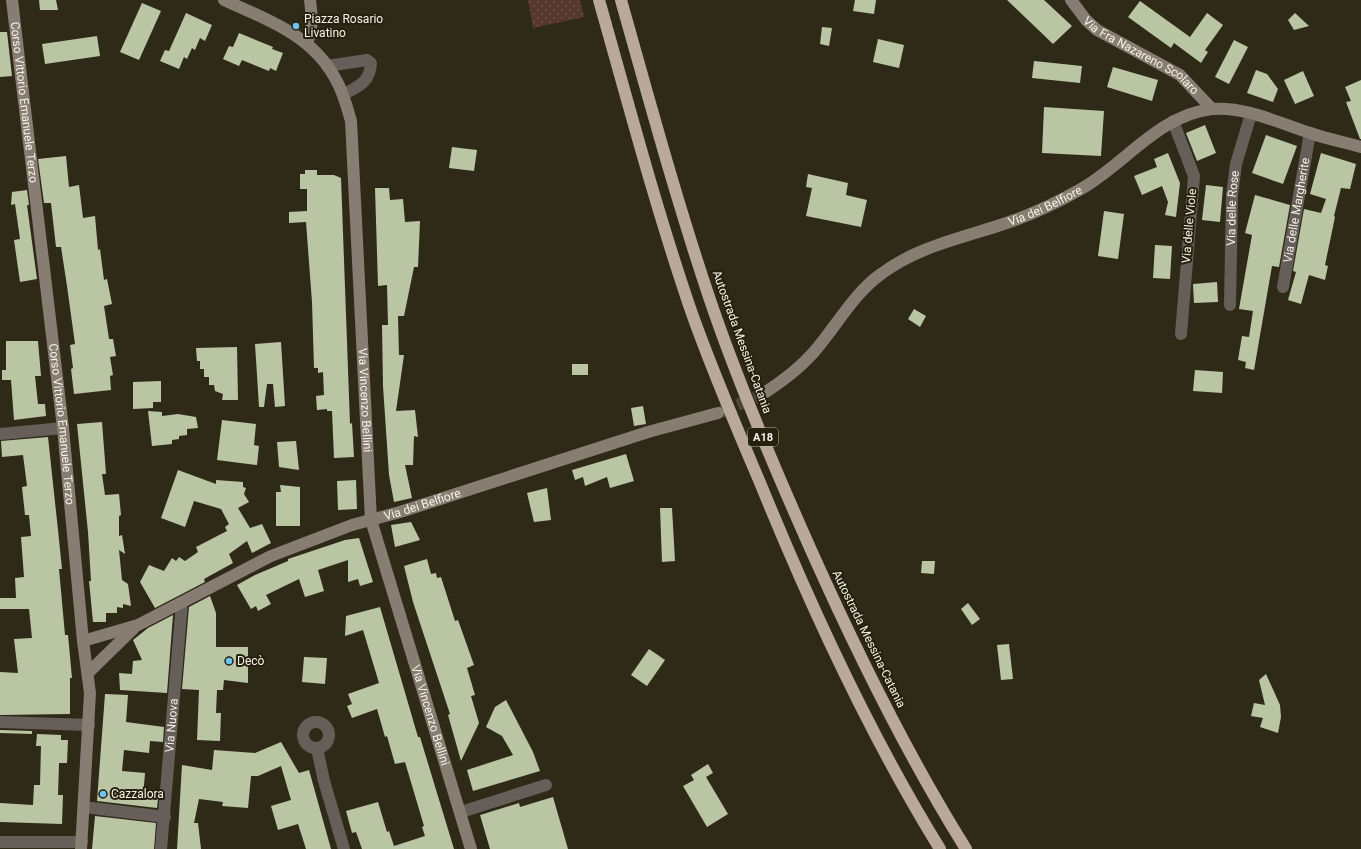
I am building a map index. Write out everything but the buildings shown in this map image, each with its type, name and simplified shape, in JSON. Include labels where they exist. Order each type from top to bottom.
[{"type":"highway","name":"A18","points":[[599,0],[665,228],[690,306],[714,372],[776,522],[819,619],[890,763],[940,849]]},
{"type":"highway","name":"Autostrada Messina-Catania","points":[[621,0],[662,148],[709,299],[759,428],[798,520],[874,686],[936,800],[966,849]]},
{"type":"street","name":"Corso Vittorio Emanuele Terzo","points":[[12,0],[64,428],[83,641],[89,672],[89,725],[81,845]]},
{"type":"street","name":"Via Vincenzo Bellini","points":[[224,0],[268,20],[291,32],[307,43],[327,66],[335,78],[351,121],[371,520],[471,849]]},
{"type":"street","points":[[307,43],[311,33],[312,20],[310,0]]},
{"type":"street","name":"Via Fra Nazareno Scolaro","points":[[1071,0],[1086,20],[1097,30],[1180,75],[1212,109]]},
{"type":"street","points":[[327,66],[367,60],[371,63],[371,73],[364,82],[342,95]]},
{"type":"street","name":"Via dei Belfiore","points":[[761,395],[786,378],[813,354],[865,288],[881,274],[903,259],[930,247],[1015,220],[1076,192],[1110,169],[1173,121],[1189,114],[1212,109],[1232,110],[1251,114],[1310,133],[1361,146]]},
{"type":"street","name":"Via delle Rose","points":[[1230,305],[1232,195],[1236,164],[1251,114]]},
{"type":"street","name":"Via delle Viole","points":[[1173,121],[1194,176],[1181,334]]},
{"type":"street","name":"Via delle Margherite","points":[[1283,286],[1310,133]]},
{"type":"street","name":"Via dei Belfiore","points":[[138,625],[271,556],[345,528],[648,432],[718,413]]},
{"type":"street","points":[[0,434],[64,428]]},
{"type":"street","name":"Via Nuova","points":[[161,849],[165,817],[182,603]]},
{"type":"street","points":[[83,641],[138,625]]},
{"type":"street","points":[[89,672],[138,625]]},
{"type":"street","points":[[0,722],[89,725]]},
{"type":"street","points":[[317,748],[324,781],[344,849]]},
{"type":"street","points":[[461,812],[546,785]]},
{"type":"street","points":[[84,807],[165,817]]},
{"type":"street","points":[[0,842],[81,845]]},
{"type":"shaded area","points":[[528,0],[580,0],[584,17],[533,28]]},
{"type":"tunnel","points":[[721,412],[761,395]]},
{"type":"place","name":"Piazza Rosario Livatino","points":[[296,26]]},
{"type":"place","name":"Decò","points":[[229,661]]},
{"type":"place","name":"Cazzalora","points":[[103,794]]}]
